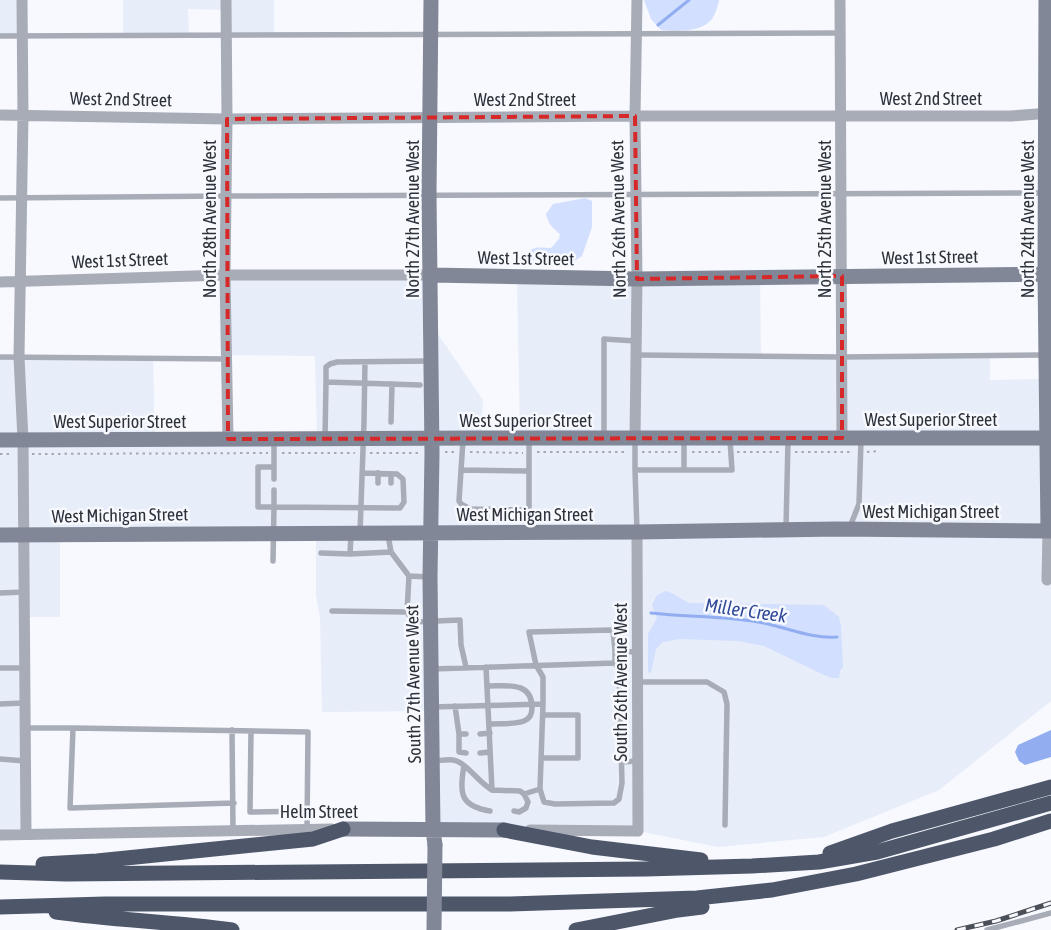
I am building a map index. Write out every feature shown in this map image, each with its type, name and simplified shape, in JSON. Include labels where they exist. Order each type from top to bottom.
[{"type":"highway","points":[[804,863],[892,831],[1051,787]]},
{"type":"highway","points":[[4,872],[74,874],[646,869],[804,863],[877,852],[1051,803]]},
{"type":"highway","points":[[6,907],[56,905],[510,904],[697,898],[772,890],[856,874],[994,840],[1051,821]]},
{"type":"highway","points":[[4,872],[42,864],[97,861],[313,839],[343,829]]},
{"type":"highway","points":[[504,830],[592,846],[752,866]]},
{"type":"highway","points":[[576,930],[678,910],[726,904],[754,892]]},
{"type":"highway","points":[[6,907],[97,918],[178,923],[232,930]]},
{"type":"street","points":[[22,0],[23,115],[18,357],[23,440],[26,834]]},
{"type":"street","name":"North 28th Avenue West","points":[[226,0],[225,275],[228,439]]},
{"type":"street","name":"North 27th Avenue West","points":[[432,0],[429,195],[432,438]]},
{"type":"street","name":"North 26th Avenue West","points":[[635,438],[637,0]]},
{"type":"street","name":"North 25th Avenue West","points":[[840,0],[842,438]]},
{"type":"street","name":"North 24th Avenue West","points":[[1046,0],[1049,35],[1049,531]]},
{"type":"street","name":"West 2nd Street","points":[[0,115],[227,119],[1011,116],[1049,113]]},
{"type":"street","name":"West 1st Street","points":[[0,282],[225,275],[431,275],[637,280],[1048,274]]},
{"type":"street","name":"South 27th Avenue West","points":[[432,438],[430,577],[433,830],[435,845],[434,930]]},
{"type":"street","name":"West Superior Street","points":[[0,440],[1049,438]]},
{"type":"street","name":"West Michigan Street","points":[[0,535],[528,533],[849,529],[1049,531]]},
{"type":"street","points":[[1047,580],[1049,531]]},
{"type":"street","name":"South 26th Avenue West","points":[[637,532],[638,831]]},
{"type":"street","name":"Helm Street","points":[[0,835],[343,829],[638,831]]},
{"type":"lane","points":[[0,36],[840,33]]},
{"type":"lane","points":[[0,198],[1048,193]]},
{"type":"lane","points":[[604,439],[604,339],[636,341]]},
{"type":"lane","points":[[635,355],[842,357],[1048,355]]},
{"type":"lane","points":[[0,357],[227,359]]},
{"type":"lane","points":[[325,438],[326,368],[330,364],[337,362],[431,361]]},
{"type":"lane","points":[[350,554],[361,508],[365,362]]},
{"type":"lane","points":[[326,382],[420,385]]},
{"type":"lane","points":[[391,422],[392,384]]},
{"type":"lane","points":[[463,438],[459,501],[465,507],[529,510]]},
{"type":"lane","points":[[528,533],[529,438]]},
{"type":"lane","points":[[635,438],[637,532]]},
{"type":"lane","points":[[684,438],[684,469]]},
{"type":"lane","points":[[636,470],[732,470],[730,438]]},
{"type":"lane","points":[[786,530],[788,438]]},
{"type":"lane","points":[[849,529],[859,504],[861,438]]},
{"type":"lane","points":[[274,439],[274,479]]},
{"type":"lane","points":[[274,467],[258,468],[258,507],[361,508],[378,504],[390,508],[400,508],[404,502],[403,479],[397,474],[362,473]]},
{"type":"lane","points":[[461,470],[529,471]]},
{"type":"lane","points":[[378,473],[378,484]]},
{"type":"lane","points":[[391,474],[391,483]]},
{"type":"lane","points":[[274,490],[274,561]]},
{"type":"lane","points":[[390,500],[390,508]]},
{"type":"lane","points":[[388,533],[390,552],[409,576],[407,612],[413,622],[460,620],[461,645],[466,668]]},
{"type":"lane","points":[[321,553],[390,552]]},
{"type":"lane","points":[[409,576],[430,577]]},
{"type":"lane","points":[[0,593],[24,592]]},
{"type":"lane","points":[[332,611],[407,612]]},
{"type":"lane","points":[[613,630],[615,651],[615,662],[618,670],[622,783],[619,799],[614,803],[555,804],[544,802],[540,794],[543,677],[536,665],[529,632],[613,630]]},
{"type":"lane","points":[[615,651],[638,652]]},
{"type":"lane","points":[[432,669],[615,662]]},
{"type":"lane","points":[[486,667],[492,790]]},
{"type":"lane","points":[[0,668],[25,668]]},
{"type":"lane","points":[[638,682],[707,682],[724,692],[727,704],[724,825]]},
{"type":"lane","points":[[488,686],[517,687],[528,693],[532,704],[532,713],[523,721],[489,724]]},
{"type":"lane","points":[[0,704],[24,703]]},
{"type":"lane","points":[[432,707],[543,704]]},
{"type":"lane","points":[[454,760],[463,753],[455,706]]},
{"type":"lane","points":[[541,758],[578,758],[578,715],[543,715]]},
{"type":"lane","points":[[24,728],[308,732],[307,830]]},
{"type":"lane","points":[[73,728],[70,808],[234,803]]},
{"type":"lane","points":[[232,730],[233,830]]},
{"type":"lane","points":[[251,731],[250,812],[307,811]]},
{"type":"lane","points":[[459,734],[466,734]]},
{"type":"lane","points":[[480,734],[490,734]]},
{"type":"lane","points":[[480,752],[490,752]]},
{"type":"lane","points":[[0,759],[25,761]]},
{"type":"lane","points":[[432,761],[454,760],[492,790],[520,791],[528,802],[526,808],[519,812],[514,812]]},
{"type":"lane","points":[[621,762],[638,761]]},
{"type":"lane","points":[[464,766],[461,784],[462,795],[476,809],[490,811]]},
{"type":"lane","points":[[524,794],[540,789]]},
{"type":"lane","points":[[987,930],[1051,913]]},
{"type":"highlighted area","points":[[635,116],[637,279],[842,276],[842,438],[228,439],[227,119]]},
{"type":"shaded area","points":[[0,0],[22,0],[22,36],[0,36]]},
{"type":"shaded area","points":[[123,0],[274,0],[274,35],[226,36],[226,10],[188,9],[189,36],[123,36]]},
{"type":"shaded area","points":[[644,0],[719,0],[712,19],[707,24],[695,29],[674,31],[661,30],[651,19]]},
{"type":"shaded area","points":[[585,198],[592,201],[592,227],[582,256],[573,262],[552,264],[528,259],[527,254],[532,249],[551,248],[559,239],[560,234],[549,223],[546,214],[553,204]]},
{"type":"shaded area","points":[[225,275],[431,275],[431,324],[483,400],[481,437],[520,438],[517,277],[760,277],[761,356],[990,355],[990,380],[1045,379],[1051,355],[1051,701],[939,790],[824,837],[718,847],[638,831],[433,830],[432,711],[322,712],[320,618],[316,595],[316,533],[60,535],[60,617],[25,617],[26,834],[0,835],[0,357],[153,358],[155,439],[317,438],[315,356],[227,355]]},
{"type":"shaded area","points":[[666,591],[689,603],[824,605],[839,617],[841,626],[843,667],[839,678],[824,675],[764,646],[738,641],[680,639],[663,642],[656,649],[651,672],[649,673],[648,634],[657,618],[652,605],[657,595]]},
{"type":"water","points":[[1051,730],[1051,757],[1025,765],[1019,761],[1015,752],[1018,745]]},
{"type":"waterway","name":"Miller Creek","points":[[658,25],[689,0]]},
{"type":"waterway","name":"Miller Creek","points":[[651,613],[745,620],[817,636],[837,637]]},
{"type":"railway","points":[[957,930],[996,921],[1051,903]]}]
